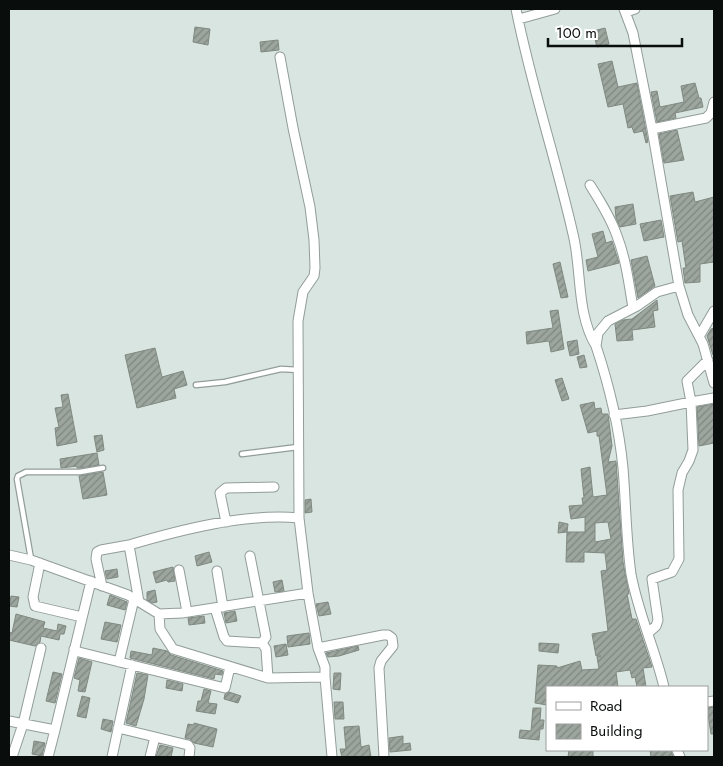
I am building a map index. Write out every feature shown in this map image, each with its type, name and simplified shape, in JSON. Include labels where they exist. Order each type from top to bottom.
[{"type":"street","points":[[516,9],[536,94],[574,236],[587,327],[596,346],[614,415],[623,466],[631,573],[640,612],[648,632],[664,686]]},
{"type":"street","points":[[518,20],[555,9]]},
{"type":"street","points":[[635,9],[624,10],[633,33],[652,129],[679,286],[688,315],[700,335],[714,384]]},
{"type":"street","points":[[280,57],[310,208],[314,240],[314,276],[303,292],[298,321],[299,518],[308,593],[318,648],[326,667],[325,677],[332,757]]},
{"type":"street","points":[[652,129],[706,118],[711,113],[714,102]]},
{"type":"street","points":[[590,185],[603,206],[617,236],[629,283],[633,308]]},
{"type":"street","points":[[596,346],[598,333],[608,321],[633,308],[657,292],[679,286]]},
{"type":"street","points":[[700,335],[714,311]]},
{"type":"street","points":[[648,632],[656,626],[658,620],[652,579],[672,572],[679,559],[678,490],[682,473],[693,450],[691,402],[687,381],[708,360]]},
{"type":"street","points":[[614,415],[647,411],[714,398]]},
{"type":"street","points":[[226,522],[220,492],[222,490],[226,488],[274,488]]},
{"type":"street","points":[[102,586],[96,559],[97,552],[101,550],[226,522],[285,516],[299,518]]},
{"type":"street","points":[[119,662],[137,601],[128,545]]},
{"type":"street","points":[[9,555],[35,561],[91,581],[137,601],[159,614],[219,608],[308,593]]},
{"type":"street","points":[[250,556],[266,637],[262,643]]},
{"type":"street","points":[[35,561],[33,597],[35,606],[82,617]]},
{"type":"street","points":[[179,570],[187,612]]},
{"type":"street","points":[[217,571],[219,608],[224,637],[227,641],[262,643]]},
{"type":"street","points":[[48,757],[91,581]]},
{"type":"street","points":[[159,614],[160,628],[173,649],[268,678],[325,677]]},
{"type":"street","points":[[318,648],[383,634],[392,638],[393,646],[381,661],[379,668],[384,757]]},
{"type":"street","points":[[262,643],[266,649],[268,678]]},
{"type":"street","points":[[12,751],[23,724],[41,648]]},
{"type":"street","points":[[74,649],[79,652],[225,688],[230,666]]},
{"type":"street","points":[[112,757],[132,665]]},
{"type":"street","points":[[9,721],[55,730]]},
{"type":"street","points":[[118,728],[188,745],[190,748],[189,757]]},
{"type":"street","points":[[150,757],[155,737]]},
{"type":"lane","points":[[196,385],[225,382],[281,370],[299,370]]},
{"type":"lane","points":[[242,454],[298,447]]},
{"type":"lane","points":[[35,561],[17,480],[18,476],[26,472],[80,472],[103,468]]},
{"type":"building","points":[[195,27],[210,29],[208,45],[193,42]]},
{"type":"building","points":[[605,28],[609,44],[597,47],[593,31]]},
{"type":"building","points":[[278,40],[279,50],[261,52],[260,42]]},
{"type":"building","points":[[612,61],[618,87],[637,83],[648,142],[646,143],[643,131],[634,133],[632,127],[628,128],[623,104],[608,107],[598,64]]},
{"type":"building","points":[[695,83],[703,107],[675,113],[676,118],[657,122],[651,92],[657,91],[660,107],[684,102],[681,86]]},
{"type":"building","points":[[677,130],[684,160],[664,163],[659,134]]},
{"type":"building","points":[[693,192],[695,202],[714,197],[714,262],[700,264],[700,282],[685,283],[683,268],[686,268],[682,241],[678,242],[670,196]]},
{"type":"building","points":[[633,204],[636,224],[620,227],[616,218],[615,207]]},
{"type":"building","points":[[661,220],[664,237],[644,241],[640,224]]},
{"type":"building","points":[[603,231],[606,243],[612,241],[619,263],[588,271],[586,260],[598,257],[592,234]]},
{"type":"building","points":[[647,256],[655,286],[638,298],[631,260]]},
{"type":"building","points":[[560,262],[568,297],[561,298],[553,264]]},
{"type":"building","points":[[657,300],[658,310],[653,311],[655,327],[632,330],[633,340],[617,341],[615,324],[623,320],[632,319]]},
{"type":"building","points":[[558,310],[564,349],[551,352],[549,341],[527,344],[526,332],[553,328],[550,311]]},
{"type":"building","points":[[714,328],[713,355],[707,336],[711,329]]},
{"type":"building","points":[[577,340],[579,354],[570,356],[567,342]]},
{"type":"building","points":[[155,348],[162,377],[183,371],[187,385],[174,389],[176,398],[137,408],[125,355]]},
{"type":"building","points":[[584,355],[587,367],[580,368],[577,357]]},
{"type":"building","points":[[562,378],[569,399],[562,401],[555,380]]},
{"type":"building","points":[[68,394],[77,442],[57,446],[55,428],[59,427],[55,408],[63,407],[61,395]]},
{"type":"building","points":[[594,402],[595,409],[601,408],[602,414],[608,414],[612,446],[608,462],[616,461],[623,562],[629,594],[627,594],[632,619],[636,619],[652,667],[643,668],[646,686],[637,686],[635,677],[632,678],[630,670],[616,672],[618,686],[546,686],[546,705],[535,703],[538,665],[557,666],[557,668],[580,661],[582,670],[599,669],[597,657],[601,656],[596,656],[592,634],[608,631],[601,571],[607,570],[605,553],[584,552],[584,562],[566,562],[567,532],[585,532],[585,517],[571,519],[569,506],[583,505],[581,469],[590,467],[593,497],[607,495],[599,436],[597,436],[597,431],[588,433],[580,405]],"holes":[[[608,522],[611,539],[595,542],[595,523]]]},
{"type":"building","points":[[714,404],[714,443],[699,446],[697,407]]},
{"type":"building","points":[[102,435],[104,450],[97,452],[94,436]]},
{"type":"building","points":[[97,453],[99,465],[61,468],[60,459]]},
{"type":"building","points":[[103,472],[107,495],[83,499],[79,476]]},
{"type":"building","points":[[311,499],[312,512],[305,513],[305,500]]},
{"type":"building","points":[[559,522],[568,524],[567,532],[558,533]]},
{"type":"building","points":[[209,552],[212,562],[197,566],[195,556]]},
{"type":"building","points":[[173,567],[175,581],[168,582],[167,580],[156,583],[153,572]]},
{"type":"building","points":[[117,569],[118,577],[107,579],[105,571]]},
{"type":"building","points":[[282,580],[284,591],[275,592],[273,582]]},
{"type":"building","points":[[155,590],[157,602],[152,603],[147,600],[147,592]]},
{"type":"building","points":[[110,595],[127,602],[125,610],[107,605]]},
{"type":"building","points":[[11,596],[19,597],[17,607],[9,606]]},
{"type":"building","points":[[328,602],[331,614],[319,616],[316,604]]},
{"type":"building","points":[[235,611],[237,621],[226,623],[224,613]]},
{"type":"building","points":[[16,614],[45,622],[43,628],[57,631],[58,624],[66,626],[64,634],[60,634],[59,640],[41,636],[40,642],[35,646],[9,640],[9,632],[12,633]]},
{"type":"building","points":[[204,616],[205,623],[189,625],[188,618]]},
{"type":"building","points":[[105,622],[121,625],[117,642],[101,639]]},
{"type":"building","points":[[309,633],[310,644],[288,647],[287,636]]},
{"type":"building","points":[[539,643],[559,644],[558,653],[539,651]]},
{"type":"building","points":[[286,644],[288,655],[276,657],[274,646]]},
{"type":"building","points":[[358,646],[359,650],[339,656],[328,657],[326,653]]},
{"type":"building","points":[[153,648],[167,651],[171,655],[223,671],[222,675],[215,674],[214,679],[130,658],[131,651],[152,655]]},
{"type":"building","points":[[79,658],[92,662],[85,692],[78,691],[80,680],[74,678]]},
{"type":"building","points":[[53,672],[62,674],[55,703],[46,701]]},
{"type":"building","points":[[137,673],[148,675],[144,699],[136,726],[126,723]]},
{"type":"building","points":[[334,673],[341,673],[340,690],[333,689]]},
{"type":"building","points":[[167,680],[183,684],[182,691],[166,688]]},
{"type":"building","points":[[204,689],[211,691],[208,703],[217,704],[215,714],[196,711],[198,701],[201,701]]},
{"type":"building","points":[[229,692],[241,696],[238,703],[224,699],[225,694]]},
{"type":"building","points":[[82,696],[90,698],[86,718],[77,716]]},
{"type":"building","points":[[334,702],[343,702],[344,719],[335,719]]},
{"type":"building","points":[[714,707],[714,734],[711,734],[708,708]]},
{"type":"building","points":[[533,708],[541,708],[540,720],[544,720],[543,729],[540,729],[539,740],[519,738],[520,730],[531,731]]},
{"type":"building","points":[[103,719],[113,721],[111,732],[101,729]]},
{"type":"building","points":[[194,723],[217,729],[213,747],[194,743],[190,739],[185,738],[188,724],[194,725]]},
{"type":"building","points":[[359,726],[361,747],[369,745],[371,757],[342,757],[340,749],[346,749],[344,727]]},
{"type":"building","points":[[403,736],[403,744],[410,743],[411,750],[390,752],[389,738]]},
{"type":"building","points":[[34,741],[45,743],[42,756],[32,754]]},
{"type":"building","points":[[160,745],[173,748],[171,757],[156,757]]},
{"type":"building","points":[[569,751],[593,751],[593,757],[568,757]]},
{"type":"building","points":[[650,751],[671,751],[673,757],[651,757]]}]
